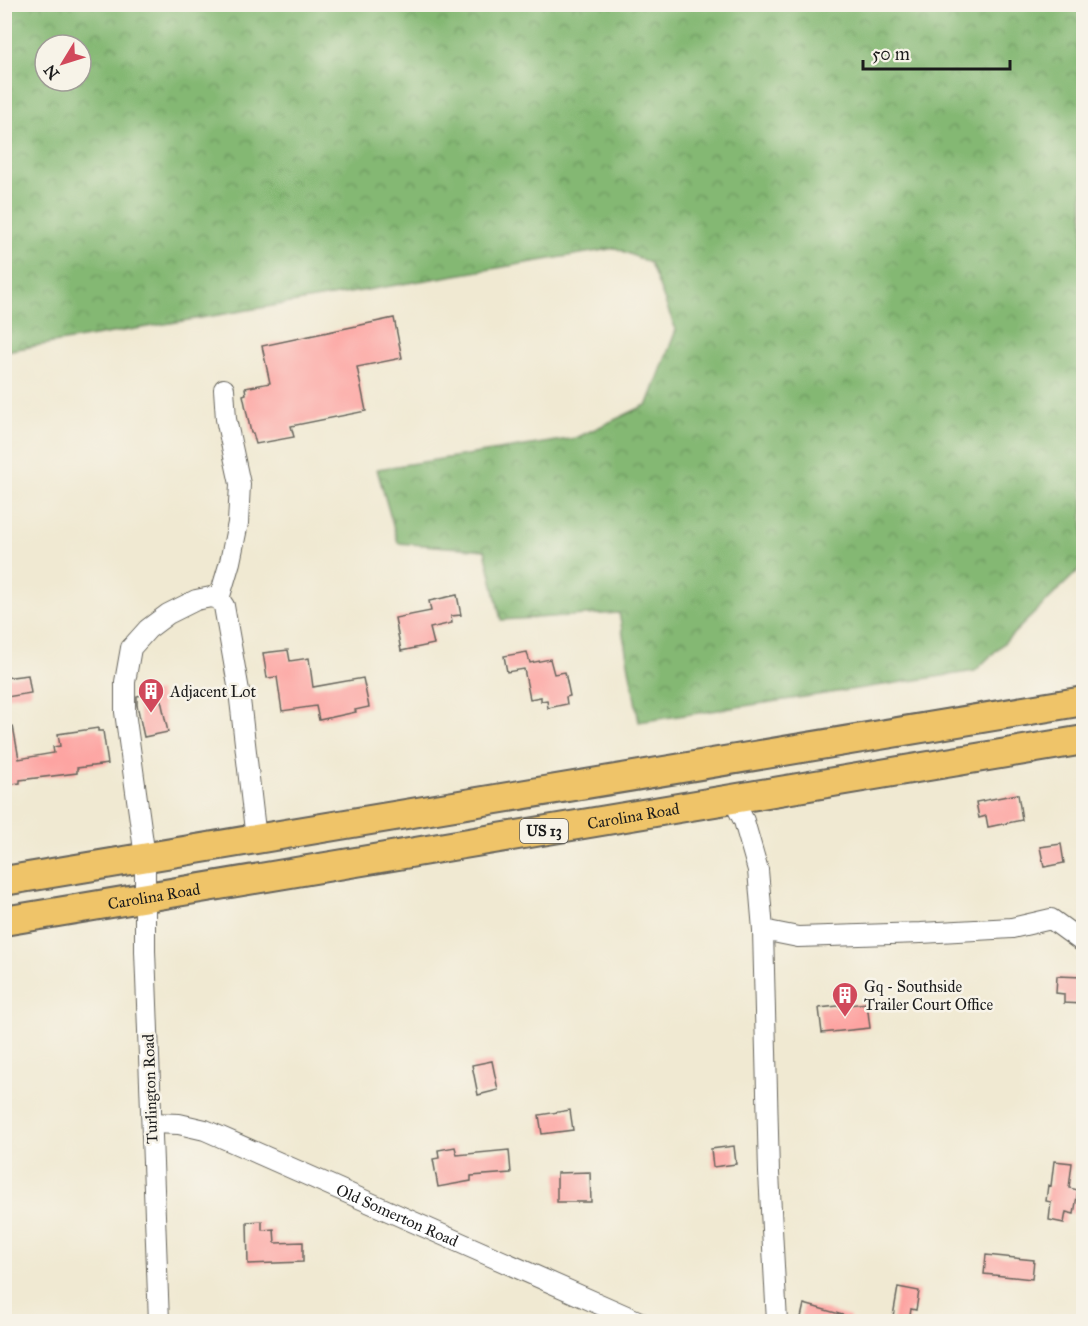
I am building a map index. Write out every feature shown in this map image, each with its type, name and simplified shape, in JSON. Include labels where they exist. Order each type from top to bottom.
[{"type":"highway","name":"US 13","points":[[4,881],[1083,701]]},
{"type":"highway","name":"Carolina Road","points":[[4,921],[1083,740]]},
{"type":"street","points":[[224,389],[226,419],[240,484],[238,523],[231,562],[219,599],[224,606],[239,691],[256,839]]},
{"type":"street","name":"Turlington Road","points":[[159,1322],[145,951],[145,857],[125,712],[125,682],[132,648],[148,629],[168,614],[196,600],[211,597],[219,599]]},
{"type":"street","points":[[733,799],[744,821],[758,870],[763,930],[769,1173],[777,1322]]},
{"type":"street","points":[[763,930],[798,937],[921,933],[1012,928],[1051,919],[1083,943]]},
{"type":"street","name":"Old Somerton Road","points":[[152,1123],[179,1124],[205,1130],[640,1322]]},
{"type":"green space","points":[[5,4],[1083,5],[1083,566],[975,671],[639,722],[619,613],[501,620],[485,550],[398,543],[377,469],[576,438],[648,404],[676,330],[650,263],[616,248],[5,351]]},
{"type":"building","points":[[394,318],[402,358],[357,367],[366,411],[291,426],[294,437],[256,444],[253,433],[251,433],[243,395],[246,394],[245,388],[270,383],[262,346]]},
{"type":"building","points":[[457,595],[461,615],[451,616],[452,623],[430,628],[434,644],[401,651],[395,618],[431,611],[429,601]]},
{"type":"building","points":[[288,650],[290,661],[309,658],[313,687],[363,678],[369,707],[319,720],[316,706],[282,711],[277,677],[267,678],[263,653]]},
{"type":"building","points":[[527,652],[530,663],[550,659],[554,674],[565,672],[570,696],[566,697],[567,704],[548,708],[547,700],[541,701],[541,697],[530,699],[524,669],[507,672],[504,656]]},
{"type":"building","points":[[28,675],[31,693],[7,697],[4,678]]},
{"type":"building","name":"Adjacent Lot","points":[[159,691],[168,732],[144,737],[137,696]]},
{"type":"building","points":[[13,726],[19,759],[54,753],[53,747],[60,746],[58,734],[98,728],[98,731],[103,731],[108,764],[77,768],[77,773],[20,780],[20,783],[4,785],[4,727]]},
{"type":"building","points":[[1018,794],[1022,820],[988,827],[986,816],[979,818],[976,802]]},
{"type":"building","points":[[1061,844],[1064,863],[1044,867],[1040,847]]},
{"type":"building","points":[[1057,976],[1083,977],[1083,1004],[1064,1003],[1064,994],[1056,993]]},
{"type":"building","name":"Gq - Southside Trailer Court Office","points":[[867,1003],[870,1028],[822,1033],[819,1008]]},
{"type":"building","points":[[492,1061],[498,1090],[478,1095],[472,1065]]},
{"type":"building","points":[[570,1110],[573,1130],[542,1134],[539,1115]]},
{"type":"building","points":[[734,1146],[736,1164],[713,1167],[711,1149]]},
{"type":"building","points":[[455,1147],[457,1155],[509,1150],[511,1173],[471,1176],[471,1181],[438,1187],[433,1159],[439,1158],[438,1150]]},
{"type":"building","points":[[1054,1161],[1072,1163],[1069,1188],[1078,1190],[1074,1214],[1066,1212],[1064,1223],[1049,1220],[1051,1202],[1046,1201],[1048,1185],[1051,1186]]},
{"type":"building","points":[[590,1172],[591,1202],[557,1202],[557,1173]]},
{"type":"building","points":[[262,1221],[262,1230],[274,1229],[275,1243],[303,1242],[303,1262],[248,1264],[247,1222]]},
{"type":"building","points":[[986,1255],[1034,1260],[1032,1279],[984,1274]]},
{"type":"building","points":[[898,1287],[919,1291],[916,1310],[911,1309],[909,1322],[892,1322]]},
{"type":"building","points":[[804,1304],[850,1317],[849,1322],[800,1322]]},
{"type":"place","name":"Adjacent Lot","points":[[151,714]]},
{"type":"place","name":"Gq - Southside Trailer Court Office","points":[[845,1018]]}]
